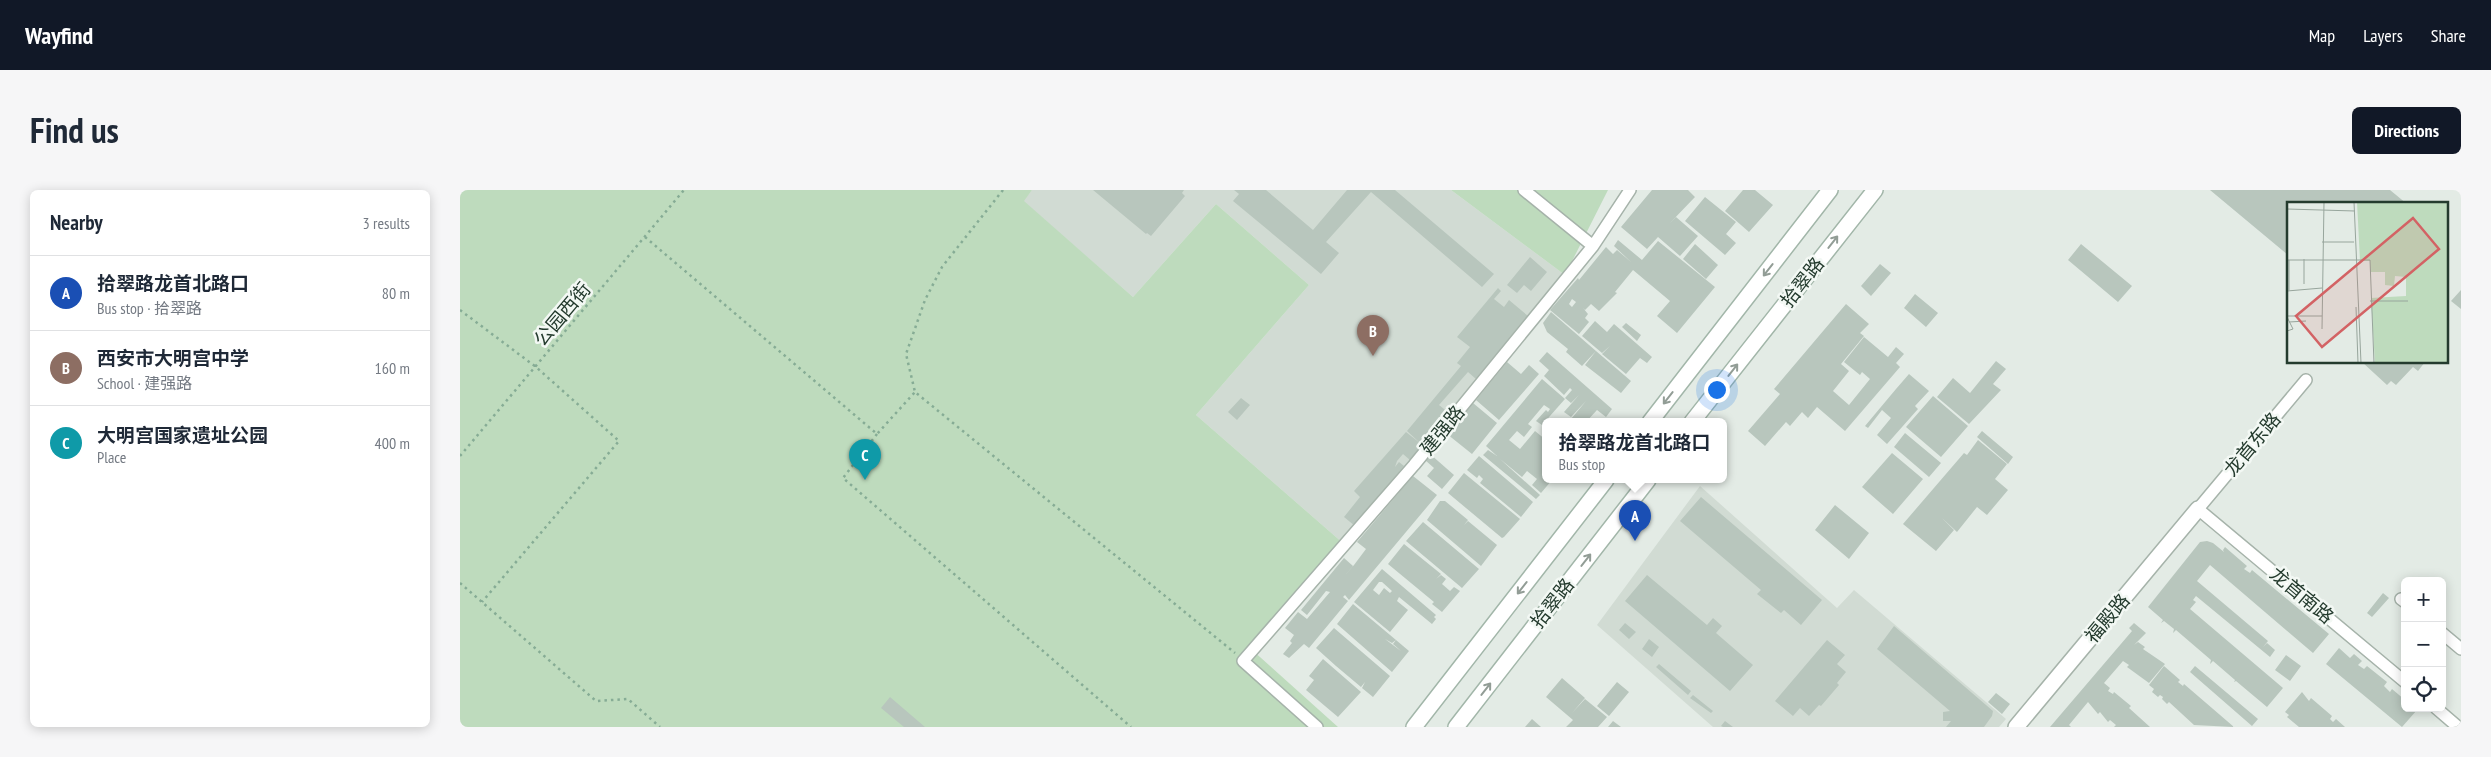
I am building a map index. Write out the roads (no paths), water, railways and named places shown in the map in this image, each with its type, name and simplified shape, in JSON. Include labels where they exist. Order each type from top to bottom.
[{"type":"main road","name":"拾翠路","points":[[1653,418],[1830,190]]},
{"type":"main road","name":"拾翠路","points":[[1695,418],[1875,190]]},
{"type":"main road","name":"拾翠路","points":[[1414,727],[1604,483]]},
{"type":"main road","name":"拾翠路","points":[[1456,727],[1646,483]]},
{"type":"main road","name":"福殿路","points":[[2016,727],[2198,509]]},
{"type":"street","points":[[1524,190],[1592,246]]},
{"type":"street","name":"建强路","points":[[1317,727],[1243,660],[1414,465],[1592,246],[1630,190]]},
{"type":"street","name":"龙首东路","points":[[2198,509],[2306,380]]},
{"type":"street","name":"龙首南路","points":[[2198,509],[2401,679]]},
{"type":"street","points":[[2446,636],[2461,649]]},
{"type":"street","points":[[2441,712],[2458,727]]},
{"type":"place","name":"西安市大明宫中学","points":[[1373,356]]},
{"type":"place","name":"大明宫国家遗址公园","points":[[865,480]]},
{"type":"place","name":"拾翠路龙首北路口","points":[[1635,541]]}]
